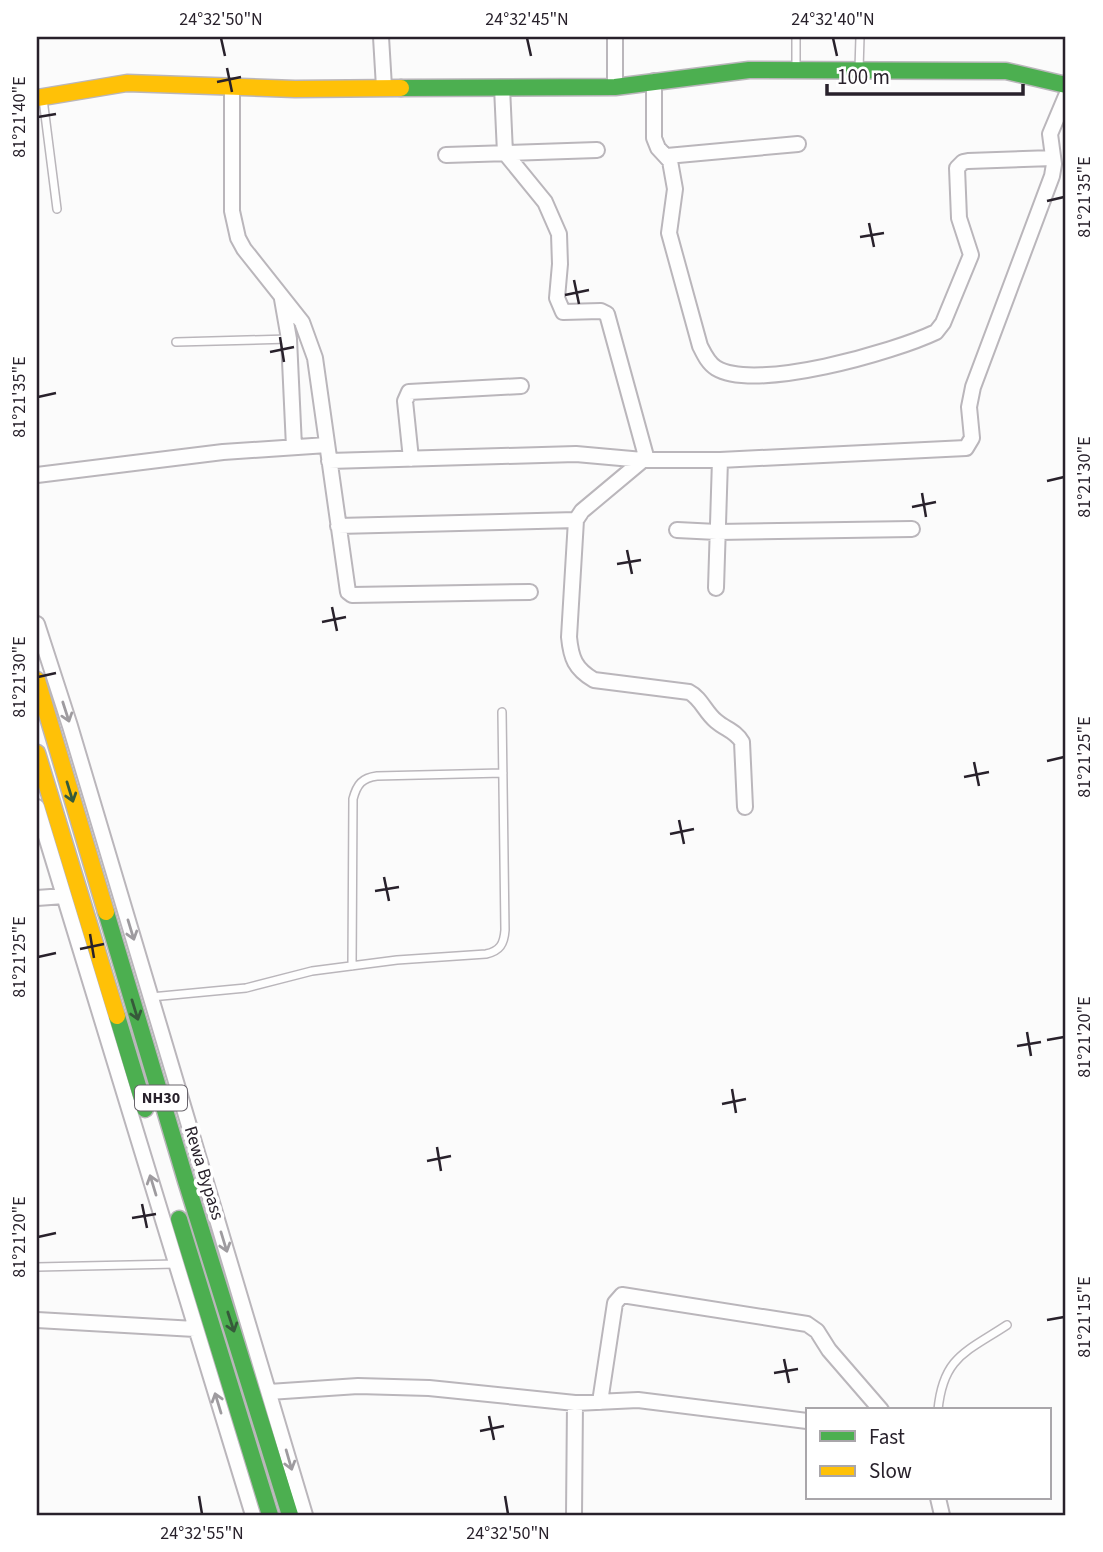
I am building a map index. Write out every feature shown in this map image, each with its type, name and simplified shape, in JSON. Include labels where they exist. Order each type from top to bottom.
[{"type":"main road","points":[[40,98],[127,83],[295,89],[615,87],[749,70],[1006,71],[1066,85]]},
{"type":"main road","name":"Rewa Bypass","points":[[37,680],[186,1181],[290,1515]]},
{"type":"main road","name":"NH30","points":[[37,753],[266,1511]]},
{"type":"main road","points":[[281,1484],[302,1515]]},
{"type":"street","points":[[381,37],[384,87]]},
{"type":"street","points":[[615,37],[615,87]]},
{"type":"street","points":[[654,82],[654,138],[671,166],[675,195],[669,233],[699,346],[708,362],[718,369],[734,373],[810,371],[840,364],[936,332],[943,323],[971,255],[959,218],[957,168],[968,161],[1053,158]]},
{"type":"street","points":[[232,87],[234,226],[244,249],[302,322],[311,343],[346,589],[352,595],[530,592]]},
{"type":"street","points":[[502,87],[505,153],[545,202],[556,224],[561,248],[557,298],[560,309],[569,313],[601,310],[607,314],[645,460]]},
{"type":"street","points":[[329,461],[576,454],[645,460],[720,460],[962,449],[969,446],[972,438],[969,407],[973,387],[1052,176],[1050,134],[1066,96]]},
{"type":"street","points":[[667,156],[798,144]]},
{"type":"street","points":[[446,155],[597,150]]},
{"type":"street","points":[[282,299],[289,339],[294,447]]},
{"type":"street","points":[[411,459],[405,401],[409,392],[521,386]]},
{"type":"street","points":[[37,475],[223,452],[327,445]]},
{"type":"street","points":[[645,460],[582,511],[576,520],[569,637],[574,664],[594,680],[689,692],[694,695],[713,719],[736,733],[742,742],[745,807]]},
{"type":"street","points":[[716,588],[720,460]]},
{"type":"street","points":[[338,526],[576,520]]},
{"type":"street","points":[[677,530],[717,532],[912,529]]},
{"type":"street","points":[[37,624],[269,1392],[302,1515]]},
{"type":"street","points":[[37,807],[253,1515]]},
{"type":"street","points":[[37,898],[64,896]]},
{"type":"street","points":[[600,1402],[615,1303],[622,1295],[807,1324],[817,1331],[829,1350],[879,1408]]},
{"type":"street","points":[[37,1320],[195,1329]]},
{"type":"street","points":[[269,1392],[405,1387],[575,1403],[638,1400],[806,1421]]},
{"type":"street","points":[[574,1515],[575,1403]]},
{"type":"lane","points":[[796,37],[796,70]]},
{"type":"lane","points":[[859,70],[860,37]]},
{"type":"lane","points":[[40,98],[57,209]]},
{"type":"lane","points":[[176,342],[289,339]]},
{"type":"lane","points":[[151,997],[246,988],[312,971],[397,960],[486,954],[501,947],[505,930],[502,712]]},
{"type":"lane","points":[[352,966],[353,799],[360,781],[377,776],[503,772]]},
{"type":"lane","points":[[37,1267],[176,1264]]},
{"type":"lane","points":[[938,1408],[948,1368],[964,1353],[1007,1325]]},
{"type":"traffic: fast","points":[[401,88],[615,87],[749,70],[1006,71],[1066,85]]},
{"type":"traffic: fast","points":[[106,912],[290,1515]]},
{"type":"traffic: fast","points":[[117,1016],[145,1109]]},
{"type":"traffic: fast","points":[[179,1219],[270,1515]]},
{"type":"traffic: slow","points":[[37,98],[127,83],[295,89],[401,88]]},
{"type":"traffic: slow","points":[[37,680],[106,912]]},
{"type":"traffic: slow","points":[[37,753],[117,1016]]}]
